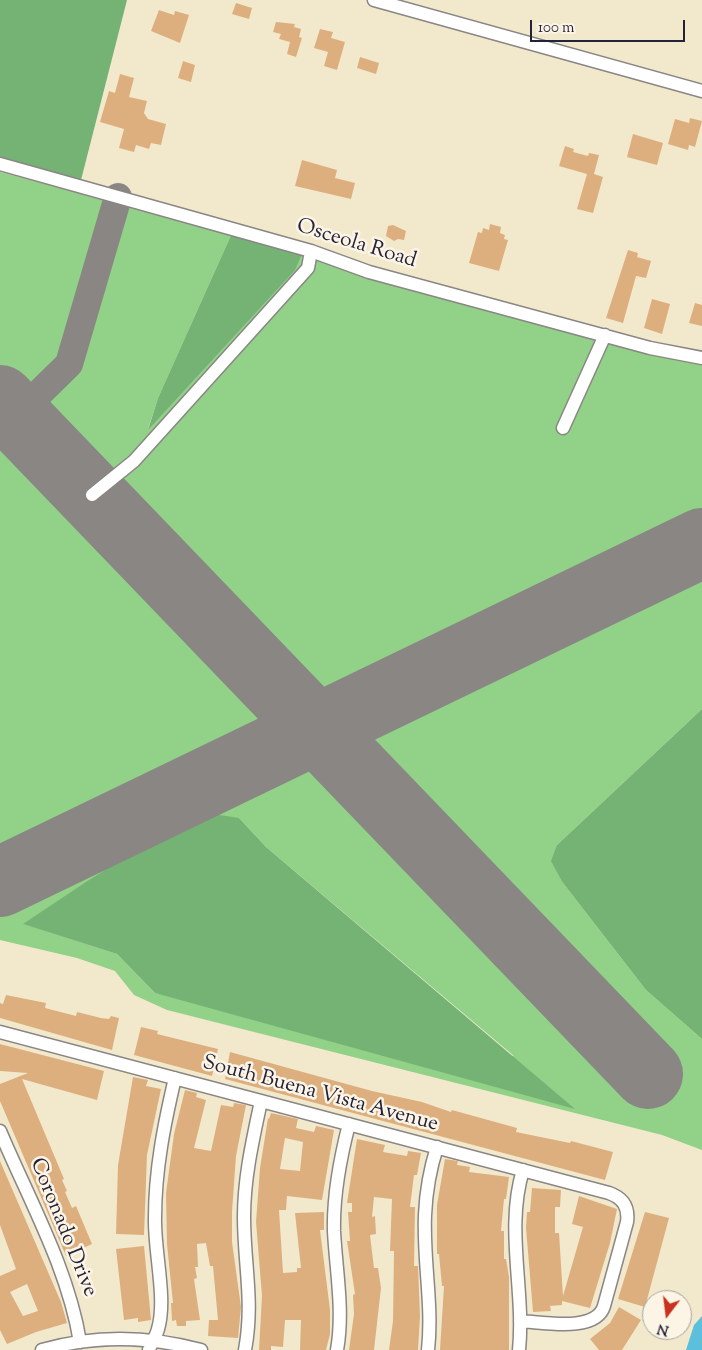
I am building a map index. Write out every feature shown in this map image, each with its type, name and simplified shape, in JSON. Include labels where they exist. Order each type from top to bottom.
[{"type":"street","points":[[374,0],[702,91]]},
{"type":"street","name":"Osceola Road","points":[[0,164],[311,251],[369,272],[604,335],[702,358]]},
{"type":"street","points":[[92,495],[134,461],[308,268],[311,251]]},
{"type":"street","points":[[563,428],[604,335]]},
{"type":"street","name":"South Buena Vista Avenue","points":[[0,1032],[612,1194],[625,1205],[627,1222],[604,1306],[599,1316],[593,1321],[581,1323],[520,1322]]},
{"type":"street","points":[[151,1345],[158,1332],[161,1312],[155,1234],[157,1172],[164,1126],[175,1078]]},
{"type":"street","points":[[245,1350],[251,1310],[244,1238],[245,1193],[248,1160],[261,1101]]},
{"type":"street","points":[[337,1350],[341,1306],[334,1207],[339,1162],[349,1124]]},
{"type":"street","name":"Coronado Drive","points":[[0,1132],[64,1280],[74,1309],[80,1342]]},
{"type":"street","points":[[428,1350],[431,1310],[425,1217],[428,1180],[437,1147]]},
{"type":"street","points":[[519,1350],[520,1322],[514,1215],[516,1194],[523,1170]]},
{"type":"street","points":[[42,1350],[80,1342],[109,1339],[201,1350]]},
{"type":"green space","points":[[0,0],[127,0],[80,184],[0,163]]},
{"type":"green space","points":[[0,172],[232,233],[158,398],[148,429],[302,254],[702,361],[702,709],[557,845],[563,883],[646,990],[702,1039],[702,1150],[662,1135],[167,1010],[134,995],[115,971],[77,958],[0,940]],"holes":[[[239,818],[266,847],[514,1056],[155,993],[117,954],[24,924]]]},
{"type":"green space","points":[[232,233],[302,254],[295,270],[148,430],[158,398]]},
{"type":"green space","points":[[702,709],[702,1039],[646,990],[563,883],[551,861],[557,845]]},
{"type":"green space","points":[[200,812],[239,818],[266,847],[575,1109],[155,993],[117,954],[23,924],[89,880]]},
{"type":"water","points":[[702,1316],[702,1350],[686,1350],[689,1340],[692,1340],[694,1325]]},
{"type":"building","points":[[236,3],[252,8],[249,19],[232,14]]},
{"type":"building","points":[[159,10],[174,15],[175,11],[189,15],[180,43],[151,31]]},
{"type":"building","points":[[276,22],[295,24],[294,27],[301,29],[299,37],[302,38],[296,57],[287,54],[290,42],[279,39],[281,34],[273,32]]},
{"type":"building","points":[[320,29],[333,32],[331,38],[345,42],[337,70],[324,66],[328,52],[314,48]]},
{"type":"building","points":[[360,57],[379,63],[376,74],[357,68]]},
{"type":"building","points":[[183,61],[195,65],[191,82],[178,78]]},
{"type":"building","points":[[120,74],[134,78],[129,97],[147,101],[144,113],[148,119],[166,124],[161,145],[151,143],[149,149],[136,145],[134,152],[119,148],[124,129],[100,122],[109,91],[115,93]]},
{"type":"building","points":[[690,118],[702,121],[695,147],[689,145],[688,150],[668,144],[675,119],[689,123]]},
{"type":"building","points":[[633,134],[663,143],[657,165],[627,157]]},
{"type":"building","points":[[565,146],[574,149],[573,152],[588,156],[589,153],[599,155],[594,174],[603,177],[593,213],[577,209],[587,174],[559,166]]},
{"type":"building","points":[[302,160],[337,170],[335,178],[355,183],[351,199],[295,186]]},
{"type":"building","points":[[490,224],[501,227],[500,233],[505,235],[504,239],[508,240],[499,271],[469,263],[478,232],[482,233],[483,228],[489,230]]},
{"type":"building","points":[[393,225],[406,231],[404,240],[398,239],[394,241],[386,236],[388,226]]},
{"type":"building","points":[[628,250],[638,253],[637,257],[651,261],[646,278],[636,276],[623,323],[606,318]]},
{"type":"building","points":[[652,299],[670,304],[662,334],[644,328]]},
{"type":"building","points":[[695,303],[702,305],[702,326],[689,323]]},
{"type":"building","points":[[6,995],[46,1003],[45,1008],[76,1016],[77,1012],[101,1018],[109,1019],[111,1016],[119,1018],[112,1050],[0,1018],[0,1003],[3,1004]]},
{"type":"building","points":[[141,1027],[158,1031],[157,1034],[218,1049],[212,1076],[134,1055]]},
{"type":"building","points":[[0,1044],[104,1071],[97,1100],[22,1079],[64,1179],[62,1180],[67,1191],[65,1192],[72,1208],[76,1206],[92,1244],[66,1256],[0,1101],[0,1084],[28,1073],[0,1071]]},
{"type":"building","points":[[230,1052],[517,1128],[516,1132],[570,1143],[571,1141],[613,1152],[605,1180],[225,1079]]},
{"type":"building","points":[[133,1077],[148,1080],[146,1086],[161,1089],[147,1155],[144,1235],[116,1234],[118,1165]]},
{"type":"building","points":[[185,1090],[197,1093],[196,1097],[206,1100],[194,1148],[211,1151],[221,1105],[233,1107],[234,1103],[246,1105],[236,1156],[232,1212],[232,1242],[241,1307],[238,1338],[208,1336],[209,1320],[218,1320],[213,1266],[210,1266],[206,1243],[197,1244],[198,1267],[195,1267],[197,1278],[194,1279],[200,1320],[186,1321],[186,1326],[177,1326],[176,1320],[172,1321],[171,1303],[173,1303],[167,1244],[166,1193],[174,1134]]},
{"type":"building","points":[[271,1113],[298,1119],[296,1128],[314,1132],[316,1126],[334,1130],[322,1200],[287,1196],[286,1210],[279,1210],[283,1273],[297,1272],[297,1268],[301,1268],[295,1213],[324,1212],[324,1230],[320,1230],[330,1310],[330,1334],[326,1350],[300,1350],[301,1320],[285,1320],[283,1347],[271,1346],[271,1350],[259,1350],[262,1296],[256,1222],[260,1168]],"holes":[[[285,1138],[303,1142],[300,1171],[280,1169]]]},
{"type":"building","points":[[357,1139],[385,1145],[383,1152],[407,1156],[408,1151],[421,1153],[417,1175],[414,1175],[410,1207],[415,1207],[414,1266],[418,1266],[420,1316],[418,1350],[389,1350],[393,1321],[394,1251],[390,1251],[392,1199],[374,1197],[372,1217],[375,1216],[376,1234],[370,1235],[374,1268],[378,1268],[381,1288],[374,1350],[349,1350],[354,1314],[353,1295],[355,1294],[347,1241],[350,1241],[348,1212],[352,1212],[352,1203],[347,1203]]},
{"type":"building","points":[[445,1159],[458,1161],[457,1165],[470,1167],[469,1172],[509,1177],[506,1199],[504,1199],[501,1231],[504,1231],[504,1259],[506,1259],[509,1277],[509,1350],[440,1350],[444,1286],[442,1286],[439,1254],[437,1254],[437,1205]]},
{"type":"building","points":[[0,1161],[61,1302],[67,1323],[36,1332],[7,1344],[0,1330],[0,1276],[16,1269],[0,1225]],"holes":[[[27,1284],[38,1311],[23,1316],[10,1292]]]},
{"type":"building","points":[[532,1188],[561,1190],[560,1207],[555,1207],[555,1233],[559,1233],[563,1296],[583,1227],[572,1224],[579,1196],[617,1209],[610,1243],[590,1308],[562,1301],[562,1305],[550,1306],[551,1311],[533,1312],[526,1228],[527,1212],[530,1212]]},
{"type":"building","points":[[645,1212],[669,1218],[650,1290],[642,1290],[642,1306],[618,1299]]},
{"type":"building","points":[[144,1246],[151,1320],[138,1322],[138,1318],[124,1320],[116,1249]]},
{"type":"building","points":[[619,1307],[641,1320],[622,1350],[599,1350],[590,1339],[610,1323]]},
{"type":"taxiway","points":[[16,416],[69,364],[118,197]]},
{"type":"runway","points":[[0,400],[648,1074]]},
{"type":"runway","points":[[0,882],[702,543]]}]
